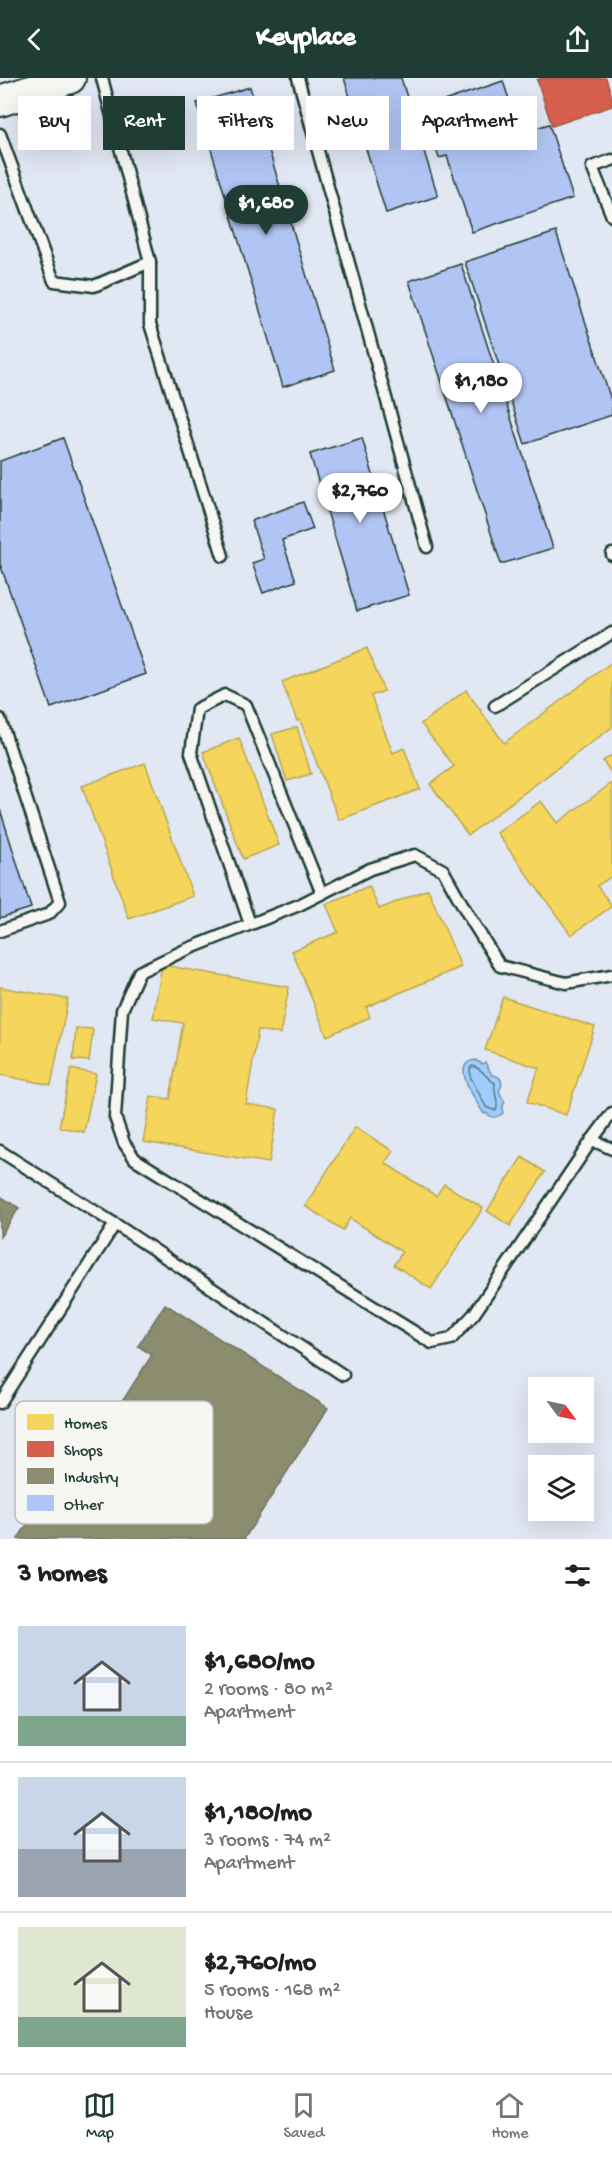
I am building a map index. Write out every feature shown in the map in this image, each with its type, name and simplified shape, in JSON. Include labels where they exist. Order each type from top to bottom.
[{"type":"main road","points":[[0,101],[70,78]]},
{"type":"lane","points":[[102,78],[150,262],[150,324],[223,556]]},
{"type":"lane","points":[[298,78],[427,547]]},
{"type":"lane","points":[[0,134],[54,281],[94,286],[150,262]]},
{"type":"lane","points":[[612,160],[592,167],[612,216]]},
{"type":"lane","points":[[495,706],[612,633]]},
{"type":"lane","points":[[250,924],[191,753],[197,709],[225,695],[246,705],[322,894]]},
{"type":"lane","points":[[0,719],[60,902],[49,914],[0,931]]},
{"type":"lane","points":[[612,975],[566,983],[500,966],[443,870],[414,855],[370,869],[299,905],[183,951],[139,972],[122,1010],[115,1117],[124,1143],[135,1159],[432,1342],[451,1339],[474,1314],[612,1113]]},
{"type":"lane","points":[[592,1140],[612,1149]]},
{"type":"lane","points":[[0,1151],[343,1375]]},
{"type":"lane","points":[[0,1403],[115,1224]]},
{"type":"water","points":[[475,1060],[482,1064],[485,1062],[492,1075],[501,1080],[499,1091],[505,1103],[503,1113],[499,1116],[492,1117],[484,1114],[467,1083],[464,1068]]},
{"type":"building: Homes","points":[[367,648],[384,691],[371,696],[393,753],[404,748],[420,789],[339,820],[300,720],[297,721],[282,682]]},
{"type":"building: Homes","points":[[612,662],[612,727],[468,835],[430,784],[454,766],[421,724],[466,690],[504,743]]},
{"type":"building: Homes","points":[[297,727],[311,774],[287,781],[272,734]]},
{"type":"building: Homes","points":[[239,738],[279,845],[243,859],[203,752]]},
{"type":"building: Homes","points":[[612,755],[612,774],[603,761]]},
{"type":"building: Homes","points":[[145,763],[193,896],[129,919],[82,786]]},
{"type":"building: Homes","points":[[612,783],[612,876],[597,886],[612,906],[571,935],[497,833],[541,801],[557,823]]},
{"type":"building: Homes","points":[[369,886],[379,909],[428,889],[461,967],[366,1007],[370,1017],[327,1036],[292,951],[338,932],[326,904]]},
{"type":"building: Homes","points":[[162,965],[289,987],[280,1034],[258,1030],[246,1104],[278,1109],[269,1163],[143,1142],[151,1096],[170,1099],[183,1023],[153,1018]]},
{"type":"building: Homes","points":[[0,987],[68,999],[51,1085],[0,1075]]},
{"type":"building: Homes","points":[[503,997],[595,1027],[566,1115],[527,1102],[539,1068],[485,1050]]},
{"type":"building: Homes","points":[[76,1028],[93,1029],[89,1061],[73,1060]]},
{"type":"building: Homes","points":[[71,1069],[96,1074],[84,1132],[59,1127]]},
{"type":"building: Homes","points":[[355,1127],[393,1151],[385,1163],[436,1196],[444,1184],[483,1208],[431,1289],[394,1265],[402,1252],[350,1218],[343,1230],[305,1206]]},
{"type":"building: Homes","points":[[522,1157],[545,1172],[510,1226],[487,1211]]},
{"type":"building: Shops","points":[[542,78],[606,78],[612,97],[612,106],[552,126],[537,80]]},
{"type":"building: Industry","points":[[0,1196],[19,1208],[0,1237]]},
{"type":"building: Industry","points":[[165,1304],[328,1408],[244,1539],[18,1539],[27,1524],[213,1524],[213,1401],[123,1401],[152,1355],[138,1346]]},
{"type":"building: Other","points":[[344,78],[401,78],[407,96],[401,96],[401,150],[424,150],[438,196],[386,213],[366,150],[389,150],[389,96],[350,96]]},
{"type":"building: Other","points":[[503,81],[508,96],[459,96]]},
{"type":"building: Other","points":[[250,87],[253,96],[220,96]]},
{"type":"building: Other","points":[[549,124],[573,198],[472,232],[447,156],[439,158],[436,150],[537,150],[537,128]]},
{"type":"building: Other","points":[[211,150],[269,150],[335,370],[283,387]]},
{"type":"building: Other","points":[[556,232],[612,403],[612,415],[525,444],[465,262]]},
{"type":"building: Other","points":[[461,264],[553,548],[501,564],[409,281]]},
{"type":"building: Other","points":[[63,438],[146,674],[51,708],[0,564],[0,461]]},
{"type":"building: Other","points":[[362,438],[409,595],[357,611],[310,454]]},
{"type":"building: Other","points":[[303,502],[313,529],[282,540],[296,581],[263,593],[252,563],[264,559],[251,521]]},
{"type":"building: Other","points":[[0,809],[31,908],[0,918]]}]
